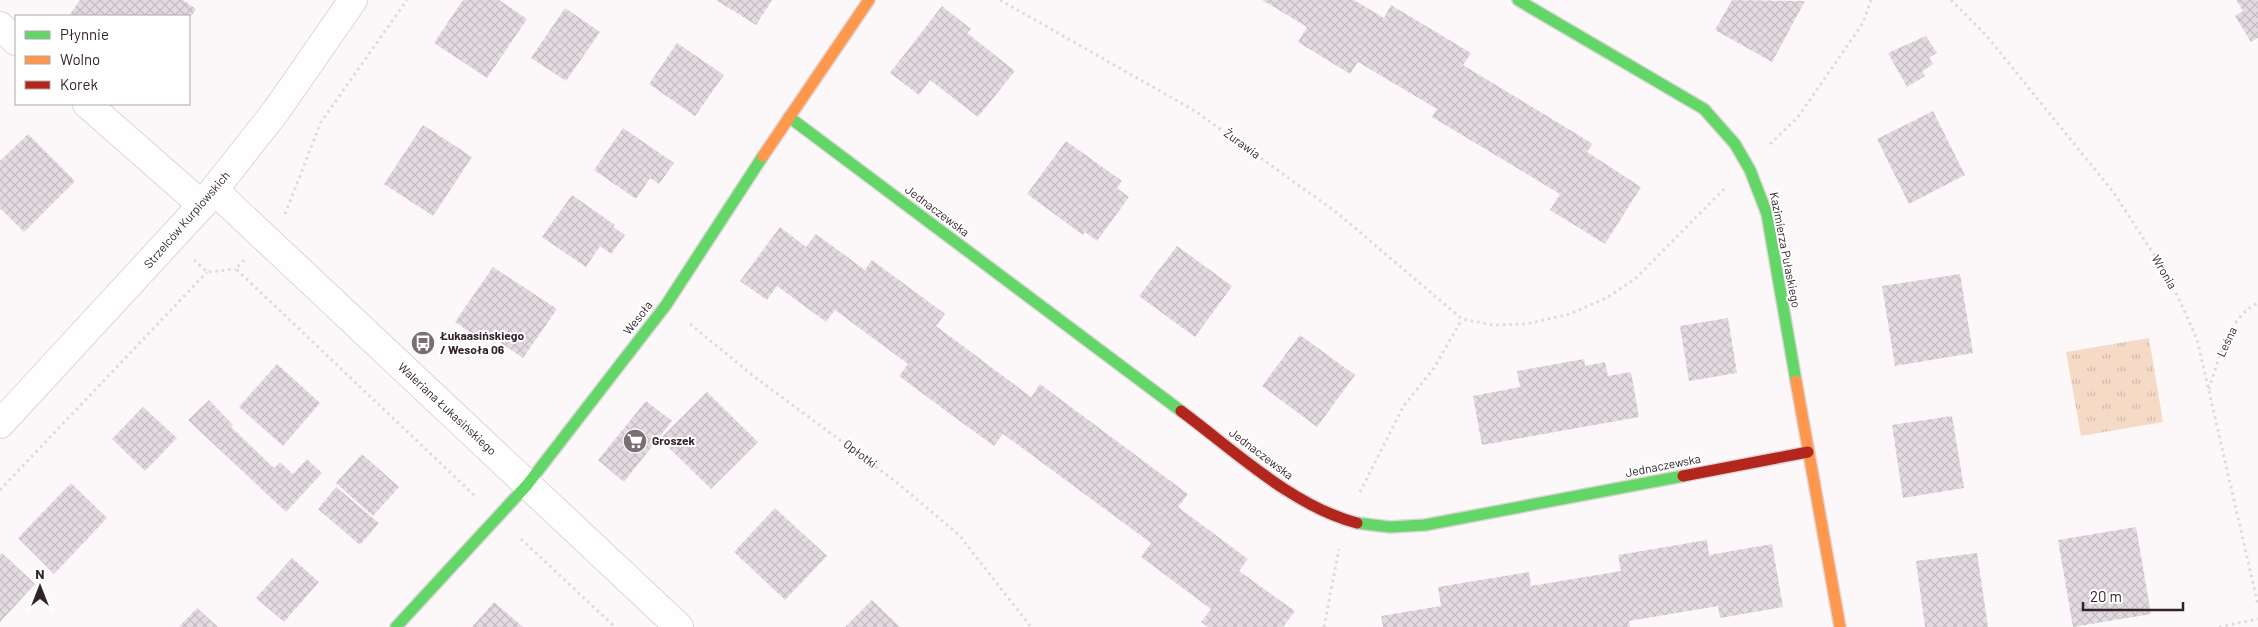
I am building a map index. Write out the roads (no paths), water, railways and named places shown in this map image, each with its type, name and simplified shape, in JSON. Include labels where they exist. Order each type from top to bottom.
[{"type":"street","name":"Strzelców Kurpiowskich","points":[[0,424],[208,198],[276,111],[354,0]]},
{"type":"street","name":"Wesoła","points":[[396,627],[527,485],[666,305],[789,117],[870,0]]},
{"type":"street","name":"Kazimierza Pułaskiego","points":[[1518,0],[1704,109],[1729,132],[1749,164],[1767,214],[1840,627]]},
{"type":"street","points":[[0,26],[15,40]]},
{"type":"street","name":"Waleriana Łukasińskiego","points":[[89,105],[208,198],[527,485],[679,627]]},
{"type":"street","name":"Jednaczewska","points":[[789,117],[1296,497],[1317,510],[1345,522],[1385,528],[1425,525],[1808,452]]},
{"type":"place","name":"Łukaasińskiego / Wesoła 06","points":[[423,343]]},
{"type":"place","name":"Groszek","points":[[635,441]]}]
